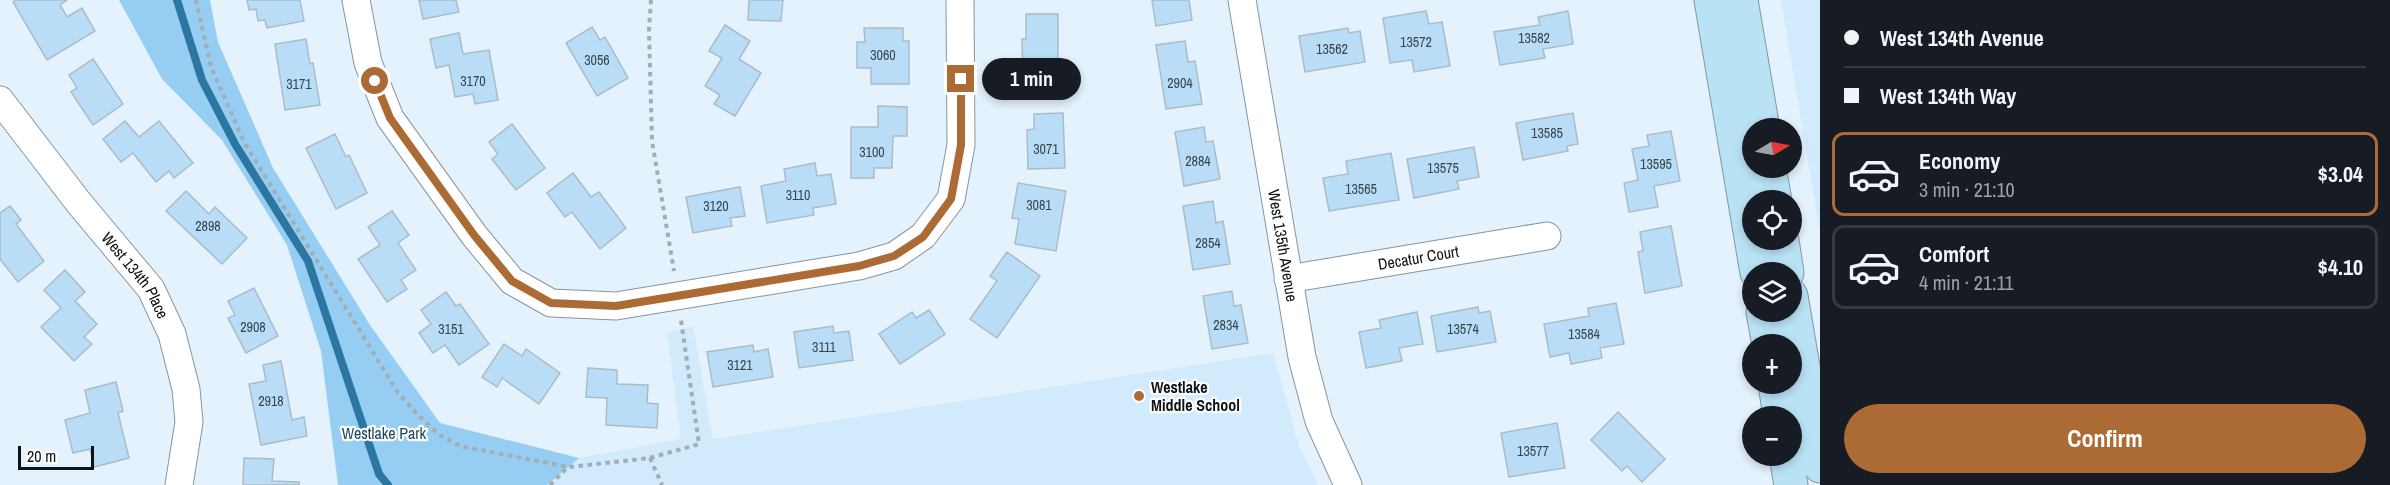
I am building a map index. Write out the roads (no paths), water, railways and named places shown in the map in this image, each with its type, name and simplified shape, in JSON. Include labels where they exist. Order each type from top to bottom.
[{"type":"main road","points":[[1711,0],[1754,262]]},
{"type":"main road","points":[[1740,0],[1761,118]]},
{"type":"main road","points":[[1792,322],[1798,472]]},
{"type":"street","points":[[356,0],[368,63],[390,118],[474,235],[512,281],[551,303],[616,306],[859,266],[894,256],[923,237],[951,199],[961,145],[960,0]]},
{"type":"street","name":"West 135th Avenue","points":[[1242,0],[1302,357],[1319,421],[1348,485]]},
{"type":"street","name":"West 134th Place","points":[[0,100],[78,203],[151,289],[172,334],[186,389],[189,422],[179,485]]},
{"type":"street","name":"Decatur Court","points":[[1288,279],[1547,236]]},
{"type":"waterway","points":[[177,0],[202,80],[235,144],[308,261],[379,474],[388,485]]},
{"type":"place","name":"Westlake Middle School","points":[[1139,396]]},
{"type":"park label","name":"Westlake Park","points":[[384,433]]}]
